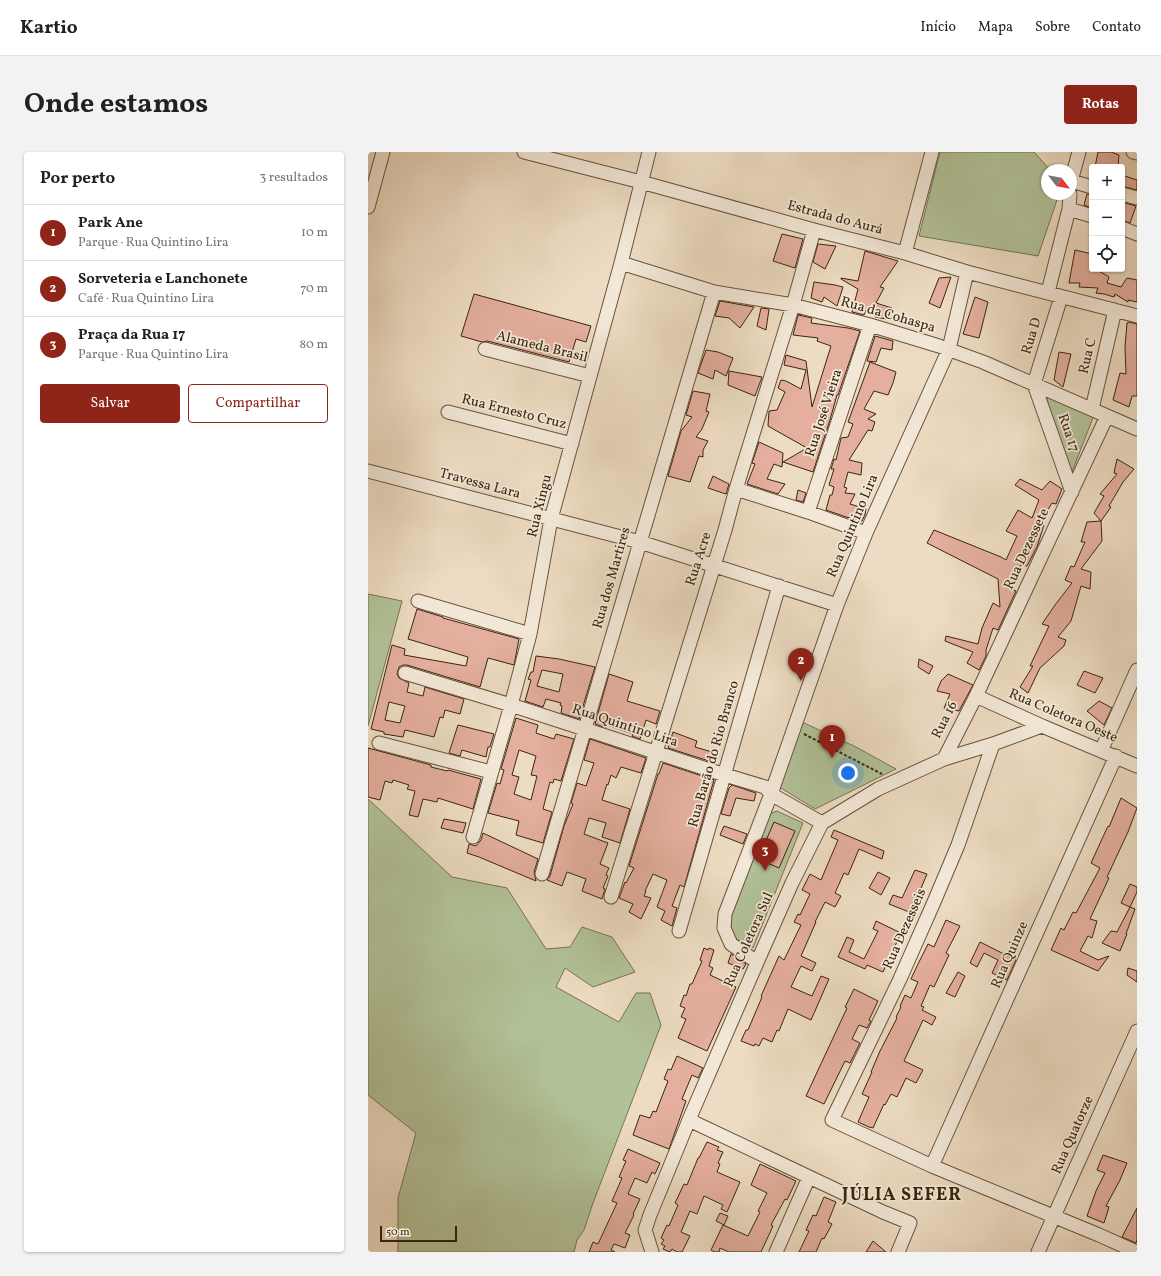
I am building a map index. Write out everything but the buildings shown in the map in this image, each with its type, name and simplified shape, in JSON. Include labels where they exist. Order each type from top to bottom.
[{"type":"street","points":[[368,207],[383,152]]},
{"type":"street","name":"Estrada do Aurá","points":[[524,152],[905,253],[967,272],[1137,316]]},
{"type":"street","name":"Rua Xingu","points":[[473,837],[530,634],[551,519],[590,376],[592,349],[621,263],[649,152]]},
{"type":"street","points":[[905,253],[932,152]]},
{"type":"street","points":[[1076,164],[1079,152]]},
{"type":"street","points":[[1133,152],[1137,153]]},
{"type":"street","points":[[1077,183],[1089,186]]},
{"type":"street","points":[[1125,195],[1137,198]]},
{"type":"street","points":[[1048,292],[1069,209],[1070,200]]},
{"type":"street","points":[[1069,209],[1089,215]]},
{"type":"street","points":[[1125,229],[1137,234]]},
{"type":"street","name":"Rua Acre","points":[[611,897],[725,530],[814,230]]},
{"type":"street","name":"Rua da Cohaspa","points":[[621,263],[714,292],[793,305],[870,325],[949,349],[983,362],[1137,429]]},
{"type":"street","name":"Rua Quintino Lira","points":[[757,962],[731,944],[724,928],[725,914],[771,794],[837,605],[866,533],[949,349],[967,272]]},
{"type":"street","name":"Rua dos Martires","points":[[542,874],[714,292]]},
{"type":"street","name":"Rua D","points":[[1034,384],[1061,297]]},
{"type":"street","name":"Rua C","points":[[1092,410],[1115,310]]},
{"type":"street","name":"Rua José Vieira","points":[[808,512],[870,325]]},
{"type":"street","name":"Alameda Brasil","points":[[485,349],[590,376]]},
{"type":"street","name":"Rua 17","points":[[1034,384],[1072,492]]},
{"type":"street","name":"Rua Ernesto Cruz","points":[[448,412],[572,444]]},
{"type":"street","name":"Rua Dezessete","points":[[976,696],[1107,416]]},
{"type":"street","name":"Travessa Lara","points":[[368,471],[640,542],[837,605]]},
{"type":"street","points":[[736,489],[808,512],[866,533]]},
{"type":"street","name":"Rua Barão do Rio Branco","points":[[679,931],[779,586]]},
{"type":"street","points":[[418,601],[530,634]]},
{"type":"street","points":[[1101,751],[1137,670]]},
{"type":"street","name":"Rua Quintino Lira","points":[[405,673],[511,705],[584,730],[765,787],[771,794],[822,823]]},
{"type":"street","name":"Rua Coletora Oeste","points":[[976,696],[1137,766]]},
{"type":"street","name":"Rua 16","points":[[944,759],[976,696]]},
{"type":"street","points":[[822,823],[878,789],[944,759],[993,744],[1042,726]]},
{"type":"street","points":[[379,743],[491,772]]},
{"type":"street","name":"Rua Dezesseis","points":[[932,1166],[832,1120],[900,979],[934,902],[958,845],[993,744]]},
{"type":"street","name":"Rua Quinze","points":[[932,1166],[1116,756]]},
{"type":"street","name":"Rua Coletora Sul","points":[[652,1252],[645,1230],[650,1215],[757,962],[792,883],[822,823]]},
{"type":"street","name":"Rua Quatorze","points":[[1038,1252],[1137,1031]]},
{"type":"street","points":[[689,1120],[883,1212],[910,1223],[898,1252]]},
{"type":"street","points":[[932,1166],[1137,1252]]},
{"type":"street","points":[[776,1252],[808,1177]]},
{"type":"path","points":[[794,729],[896,781]]},
{"type":"green space","points":[[940,152],[1034,152],[1045,164],[1041,164],[1041,200],[1057,200],[1038,256],[919,236]]},
{"type":"green space","points":[[1046,396],[1094,415],[1070,477]]},
{"type":"green space","points":[[368,594],[402,601],[368,726]]},
{"type":"green space","points":[[802,722],[856,747],[896,769],[815,809],[776,785]]},
{"type":"green space","points":[[368,799],[452,877],[507,888],[546,949],[570,947],[582,927],[612,937],[635,972],[593,987],[565,968],[556,987],[619,1022],[636,993],[650,993],[661,1025],[584,1230],[577,1240],[574,1252],[398,1252],[398,1198],[416,1133],[368,1095]]},
{"type":"green space","points":[[777,811],[803,823],[753,948],[738,940],[729,932],[728,919],[769,814]]},
{"type":"place","name":"Sorveteria e Lanchonete","points":[[801,681]]},
{"type":"place","name":"Park Ane","points":[[832,758]]},
{"type":"place","name":"Praça da Rua 17","points":[[765,871]]},
{"type":"district","name":"JÚLIA SEFER","points":[[902,1195]]}]
